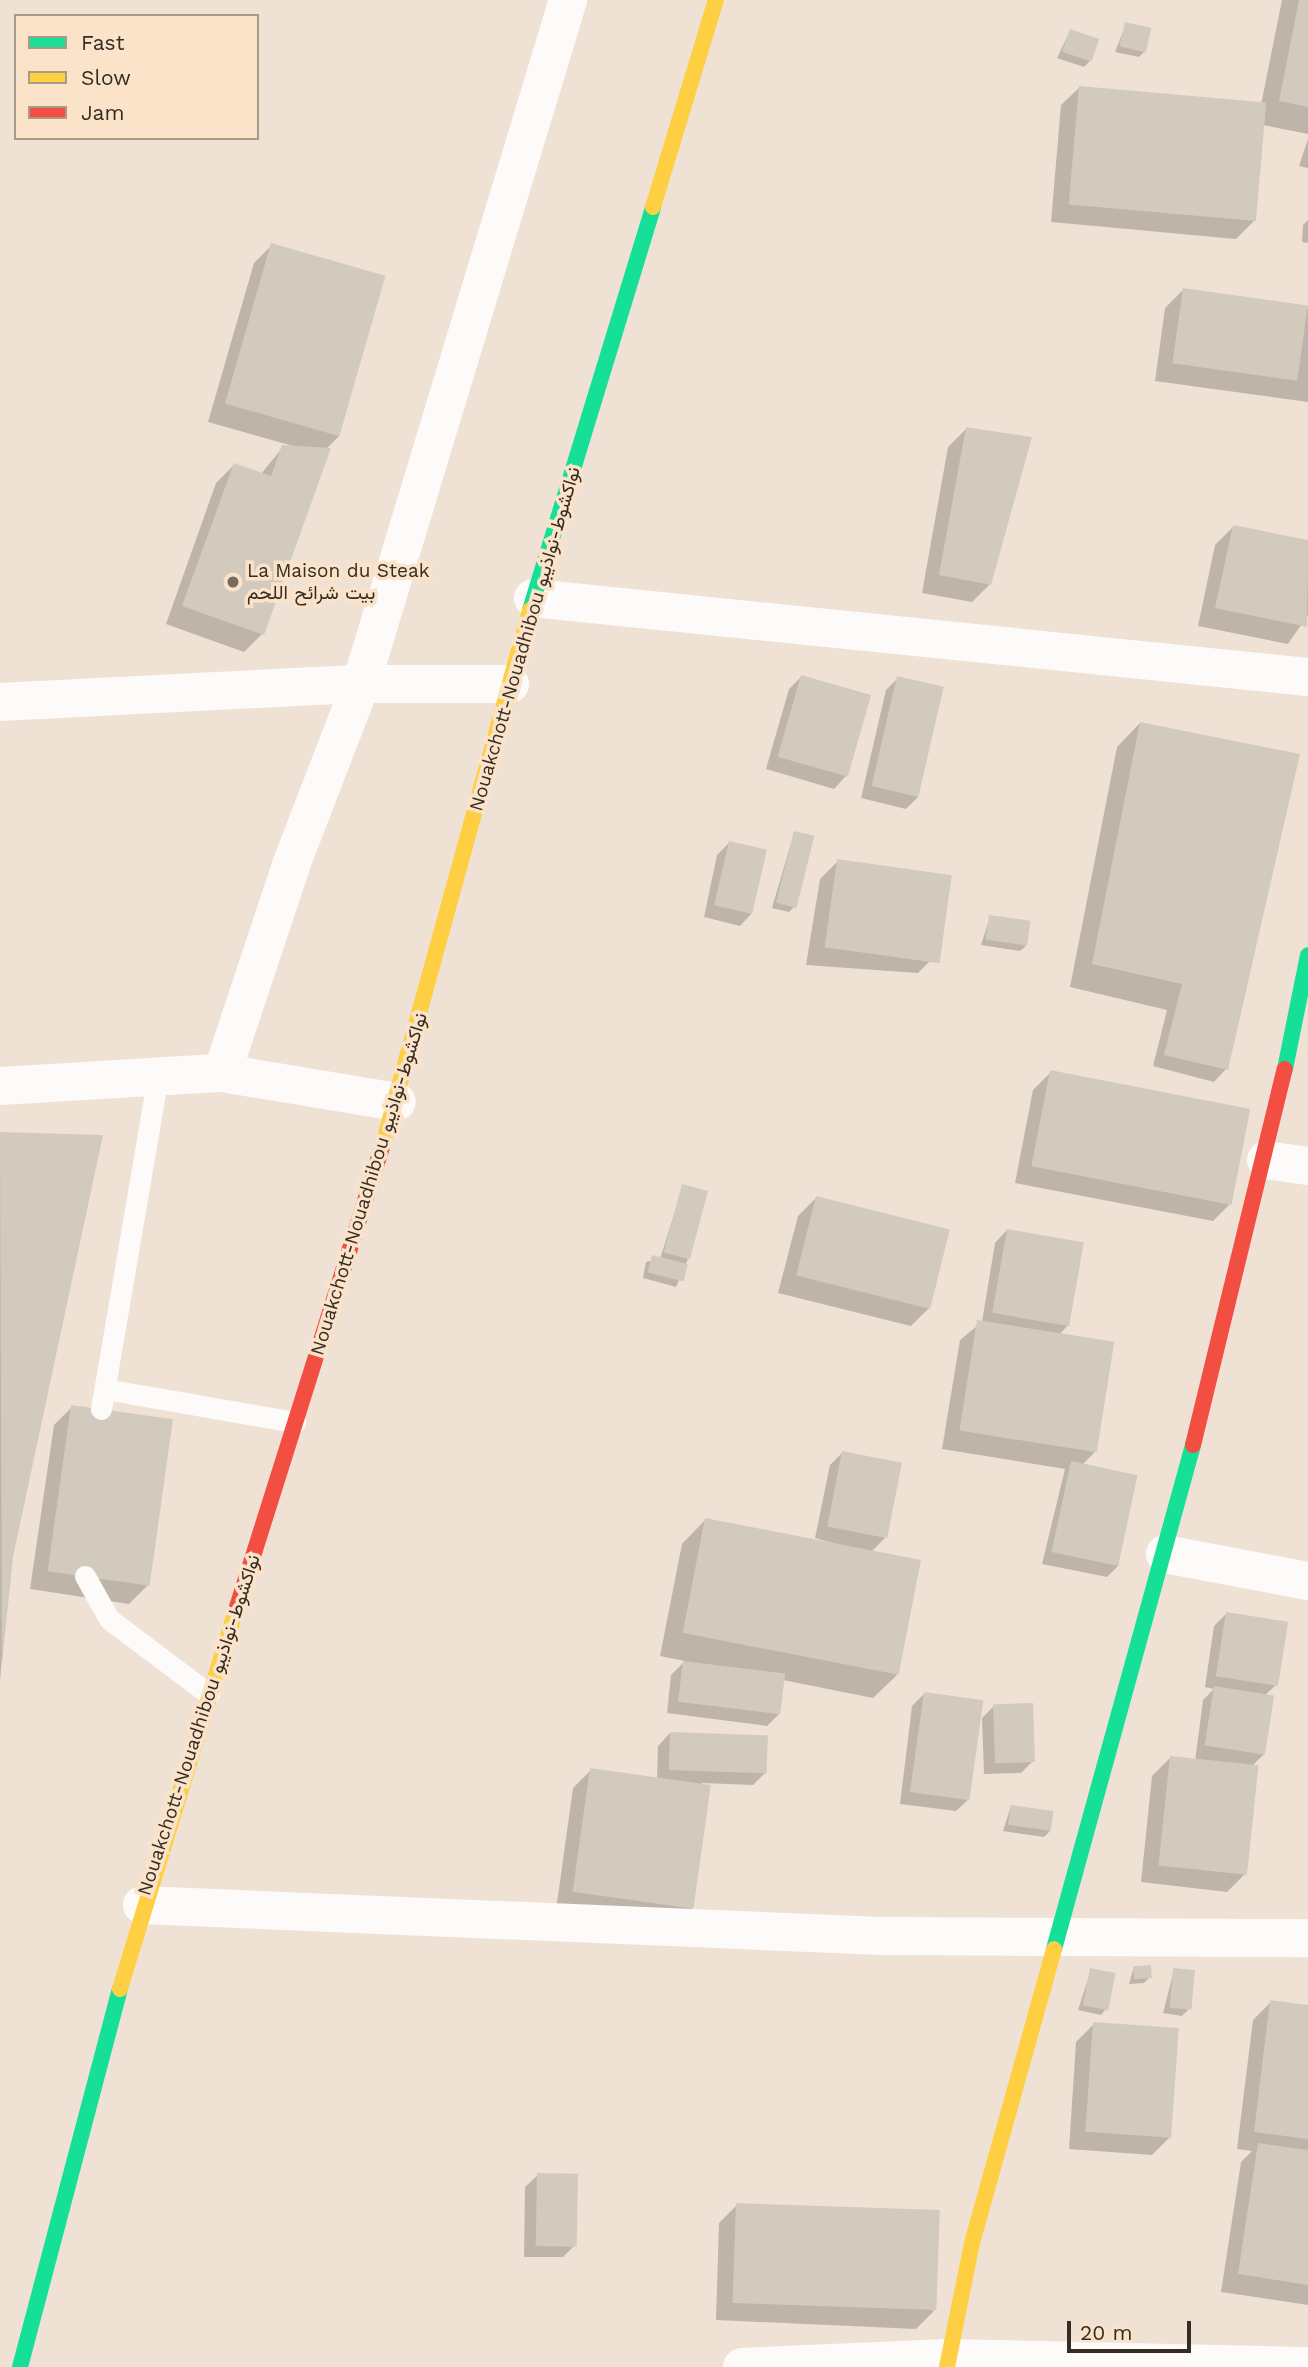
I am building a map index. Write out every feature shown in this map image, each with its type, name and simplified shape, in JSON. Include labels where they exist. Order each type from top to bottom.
[{"type":"main road","name":"Nouakchott-Nouadhibou نواكشوط-نواذيبو","points":[[20,2367],[142,1905],[397,1102],[533,598],[716,0]]},
{"type":"main road","points":[[947,2362],[972,2243],[1165,1554],[1266,1160],[1308,955]]},
{"type":"street","points":[[222,1073],[291,865],[360,684],[568,0]]},
{"type":"street","points":[[533,598],[1308,677]]},
{"type":"street","points":[[0,702],[360,684],[510,684]]},
{"type":"street","points":[[0,1086],[222,1073],[397,1102]]},
{"type":"street","points":[[1266,1160],[1308,1166]]},
{"type":"street","points":[[1165,1554],[1308,1581]]},
{"type":"street","points":[[142,1905],[1058,1939],[1308,1938]]},
{"type":"street","points":[[742,2367],[947,2362],[1308,2366]]},
{"type":"lane","points":[[158,1077],[103,1399],[295,1422]]},
{"type":"lane","points":[[85,1576],[109,1619],[209,1694]]},
{"type":"building","points":[[1299,0],[1308,0],[1308,107],[1279,101]]},
{"type":"building","points":[[1125,22],[1151,28],[1146,52],[1119,46]]},
{"type":"building","points":[[1070,29],[1099,39],[1091,62],[1062,52]]},
{"type":"building","points":[[1079,86],[1266,102],[1256,221],[1069,205]]},
{"type":"building","points":[[271,243],[385,276],[339,436],[225,404]]},
{"type":"building","points":[[1183,288],[1308,306],[1297,381],[1172,363]]},
{"type":"building","points":[[966,427],[1032,437],[991,585],[939,575]]},
{"type":"building","points":[[282,445],[331,448],[264,635],[182,606],[234,463],[271,476]]},
{"type":"building","points":[[1233,525],[1308,540],[1307,627],[1215,608]]},
{"type":"building","points":[[801,675],[871,695],[848,777],[778,757]]},
{"type":"building","points":[[897,676],[944,687],[918,797],[872,786]]},
{"type":"building","points":[[1140,722],[1300,754],[1228,1070],[1164,1055],[1182,984],[1092,964]]},
{"type":"building","points":[[794,831],[814,836],[796,908],[776,903]]},
{"type":"building","points":[[729,841],[767,850],[752,914],[714,905]]},
{"type":"building","points":[[837,859],[952,875],[939,963],[825,947]]},
{"type":"building","points":[[989,915],[1031,921],[1027,946],[986,940]]},
{"type":"building","points":[[1050,1070],[1250,1109],[1232,1205],[1031,1166]]},
{"type":"building","points":[[0,1132],[103,1135],[13,1557],[2,1663]]},
{"type":"building","points":[[682,1184],[708,1191],[690,1260],[664,1253]]},
{"type":"building","points":[[816,1196],[950,1229],[930,1309],[796,1276]]},
{"type":"building","points":[[1007,1229],[1084,1243],[1069,1326],[992,1313]]},
{"type":"building","points":[[652,1255],[688,1264],[684,1281],[648,1272]]},
{"type":"building","points":[[977,1320],[1114,1342],[1097,1452],[959,1431]]},
{"type":"building","points":[[71,1405],[173,1419],[150,1586],[48,1571]]},
{"type":"building","points":[[842,1451],[902,1463],[887,1538],[827,1527]]},
{"type":"building","points":[[1071,1461],[1138,1475],[1118,1566],[1052,1552]]},
{"type":"building","points":[[705,1518],[921,1560],[899,1675],[683,1633]]},
{"type":"building","points":[[1226,1612],[1288,1622],[1278,1686],[1216,1676]]},
{"type":"building","points":[[683,1661],[785,1674],[780,1714],[678,1702]]},
{"type":"building","points":[[1214,1686],[1274,1696],[1265,1755],[1205,1745]]},
{"type":"building","points":[[924,1692],[983,1700],[969,1800],[910,1792]]},
{"type":"building","points":[[1033,1703],[1035,1762],[995,1763],[993,1704]]},
{"type":"building","points":[[670,1732],[768,1735],[767,1773],[669,1770]]},
{"type":"building","points":[[1170,1756],[1259,1765],[1247,1875],[1159,1865]]},
{"type":"building","points":[[590,1768],[711,1785],[693,1909],[573,1892]]},
{"type":"building","points":[[1011,1805],[1054,1811],[1051,1831],[1008,1825]]},
{"type":"building","points":[[1151,1965],[1152,1978],[1134,1979],[1133,1966]]},
{"type":"building","points":[[1090,1968],[1116,1973],[1108,2010],[1083,2005]]},
{"type":"building","points":[[1173,1968],[1195,1970],[1191,2010],[1170,2008]]},
{"type":"building","points":[[1270,2000],[1308,2005],[1308,2139],[1254,2132]]},
{"type":"building","points":[[1093,2022],[1179,2028],[1171,2138],[1085,2132]]},
{"type":"building","points":[[1258,2143],[1308,2150],[1308,2285],[1238,2274]]},
{"type":"building","points":[[537,2173],[578,2174],[577,2247],[536,2246]]},
{"type":"building","points":[[736,2203],[940,2210],[936,2310],[733,2303]]},
{"type":"traffic: fast","points":[[530,610],[653,207]]},
{"type":"traffic: fast","points":[[1285,1069],[1308,955]]},
{"type":"traffic: fast","points":[[1054,1949],[1193,1445]]},
{"type":"traffic: fast","points":[[20,2367],[120,1989]]},
{"type":"traffic: slow","points":[[653,207],[716,0]]},
{"type":"traffic: slow","points":[[382,1148],[530,610]]},
{"type":"traffic: slow","points":[[120,1989],[237,1607]]},
{"type":"traffic: slow","points":[[947,2367],[972,2243],[1054,1949]]},
{"type":"traffic: jam","points":[[1193,1445],[1285,1069]]},
{"type":"traffic: jam","points":[[237,1607],[382,1148]]},
{"type":"place","name":"La Maison du Steak بيت شرائح اللحم","points":[[233,582]]}]
